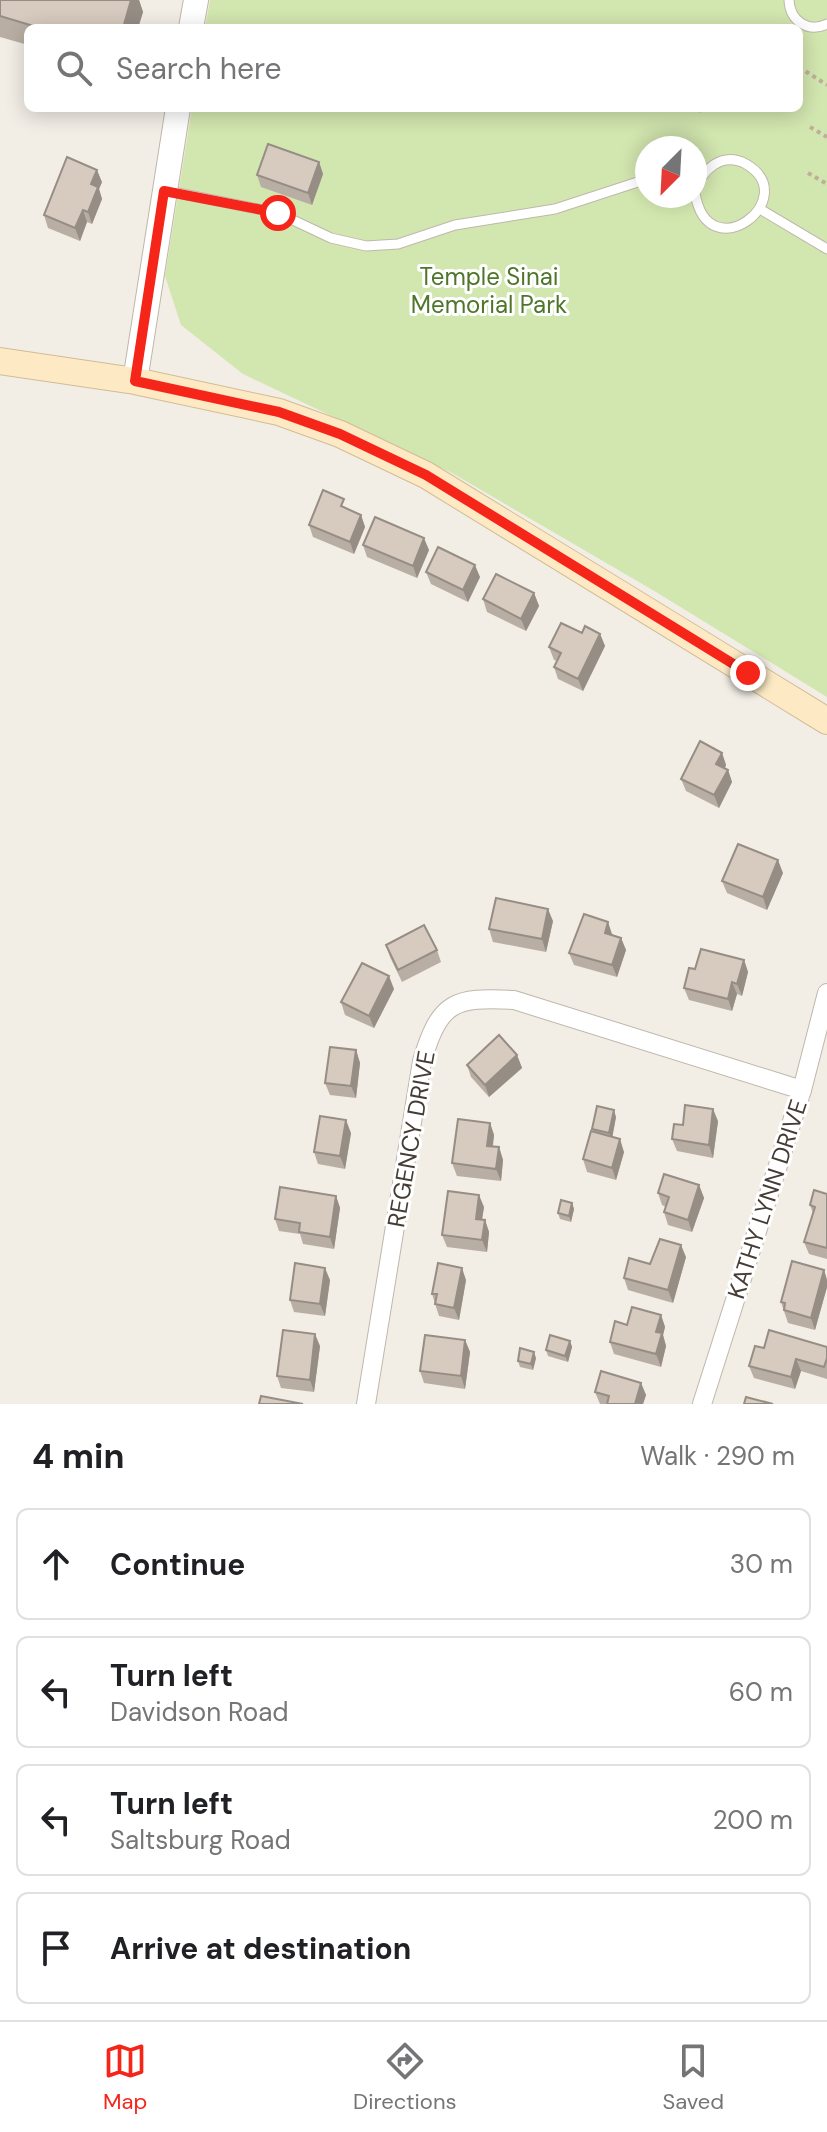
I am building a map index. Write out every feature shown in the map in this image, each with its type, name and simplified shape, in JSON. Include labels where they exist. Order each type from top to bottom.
[{"type":"main road","points":[[0,361],[135,381],[279,412],[340,434],[426,475],[827,721]]},
{"type":"street","points":[[192,24],[196,0]]},
{"type":"street","points":[[135,381],[177,112]]},
{"type":"street","name":"KATHY LYNN DRIVE","points":[[702,1404],[802,1090],[827,993]]},
{"type":"street","name":"REGENCY DRIVE","points":[[366,1404],[422,1061],[432,1027],[448,1010],[472,998],[514,1000],[802,1090]]},
{"type":"lane","points":[[789,0],[794,17],[801,24]]},
{"type":"lane","points":[[803,25],[811,28],[827,24]]},
{"type":"lane","points":[[698,208],[715,225],[728,228],[741,226],[753,219],[764,196],[762,182],[755,171],[744,163],[731,160],[718,162],[707,168]]},
{"type":"lane","points":[[164,191],[278,213],[331,238],[366,246],[398,244],[455,225],[555,209],[635,183]]},
{"type":"lane","points":[[760,209],[827,249]]},
{"type":"path","points":[[803,70],[827,85]]},
{"type":"path","points":[[810,127],[827,137]]},
{"type":"path","points":[[808,173],[827,184]]},
{"type":"green space","name":"Temple Sinai Memorial Park","points":[[210,0],[827,0],[827,697],[656,592],[452,473],[243,374],[181,325],[165,276],[191,112],[803,112],[803,24],[206,24]]},
{"type":"building","points":[[0,0],[131,0],[124,24],[27,24],[0,16]]},
{"type":"building","points":[[268,144],[319,162],[308,193],[257,175]]},
{"type":"building","points":[[67,157],[97,170],[91,184],[98,187],[88,212],[83,210],[75,228],[44,215]]},
{"type":"building","points":[[323,490],[344,499],[341,506],[361,515],[350,542],[309,525]]},
{"type":"building","points":[[375,517],[424,538],[413,566],[363,545]]},
{"type":"building","points":[[438,547],[475,565],[463,590],[426,572]]},
{"type":"building","points":[[496,574],[534,593],[521,619],[483,599]]},
{"type":"building","points":[[561,623],[582,633],[585,626],[600,634],[578,679],[554,667],[561,653],[549,647]]},
{"type":"building","points":[[700,741],[722,753],[716,764],[728,770],[714,795],[681,779]]},
{"type":"building","points":[[738,844],[778,860],[763,897],[722,881]]},
{"type":"building","points":[[496,898],[548,909],[542,939],[489,929]]},
{"type":"building","points":[[584,914],[608,922],[605,933],[621,938],[612,965],[569,953]]},
{"type":"building","points":[[424,925],[437,950],[398,970],[386,945]]},
{"type":"building","points":[[701,949],[744,960],[737,984],[732,982],[728,999],[684,988],[689,968],[695,969]]},
{"type":"building","points":[[362,963],[389,976],[369,1016],[341,1002]]},
{"type":"building","points":[[499,1035],[517,1055],[485,1085],[467,1065]]},
{"type":"building","points":[[330,1047],[356,1050],[351,1086],[325,1083]]},
{"type":"building","points":[[685,1105],[713,1109],[709,1145],[672,1139],[674,1124],[683,1125]]},
{"type":"building","points":[[597,1106],[614,1110],[609,1133],[592,1129]]},
{"type":"building","points":[[320,1116],[346,1120],[340,1156],[314,1152]]},
{"type":"building","points":[[458,1119],[490,1123],[487,1146],[499,1147],[496,1169],[452,1163]]},
{"type":"building","points":[[591,1131],[620,1139],[612,1168],[583,1159]]},
{"type":"building","points":[[664,1174],[699,1185],[688,1220],[664,1212],[669,1197],[658,1193]]},
{"type":"building","points":[[280,1187],[336,1196],[330,1237],[299,1232],[300,1223],[275,1219]]},
{"type":"building","points":[[814,1190],[827,1194],[827,1248],[804,1242],[815,1207],[810,1205]]},
{"type":"building","points":[[448,1191],[479,1195],[476,1219],[485,1220],[482,1240],[442,1235]]},
{"type":"building","points":[[561,1200],[572,1203],[569,1216],[558,1213]]},
{"type":"building","points":[[660,1239],[681,1245],[668,1290],[624,1278],[629,1258],[650,1264]]},
{"type":"building","points":[[792,1261],[824,1270],[811,1318],[784,1310],[785,1303],[781,1302]]},
{"type":"building","points":[[295,1263],[325,1268],[320,1304],[290,1300]]},
{"type":"building","points":[[438,1263],[462,1268],[454,1308],[435,1304],[437,1294],[432,1294]]},
{"type":"building","points":[[632,1307],[661,1315],[656,1332],[662,1333],[656,1354],[610,1342],[615,1321],[627,1325]]},
{"type":"building","points":[[283,1330],[315,1334],[310,1380],[277,1376]]},
{"type":"building","points":[[769,1330],[827,1347],[824,1367],[796,1359],[791,1377],[749,1366],[755,1346],[764,1348]]},
{"type":"building","points":[[425,1335],[465,1340],[461,1376],[420,1371]]},
{"type":"building","points":[[550,1335],[570,1341],[565,1356],[546,1350]]},
{"type":"building","points":[[520,1348],[534,1352],[531,1364],[518,1361]]},
{"type":"building","points":[[601,1371],[641,1383],[635,1404],[607,1404],[609,1396],[595,1392]]},
{"type":"building","points":[[261,1396],[303,1404],[259,1404]]},
{"type":"building","points":[[746,1397],[773,1404],[744,1404]]},
{"type":"route","points":[[278,213],[164,191],[135,381],[279,412],[340,434],[426,475],[748,673]]}]
